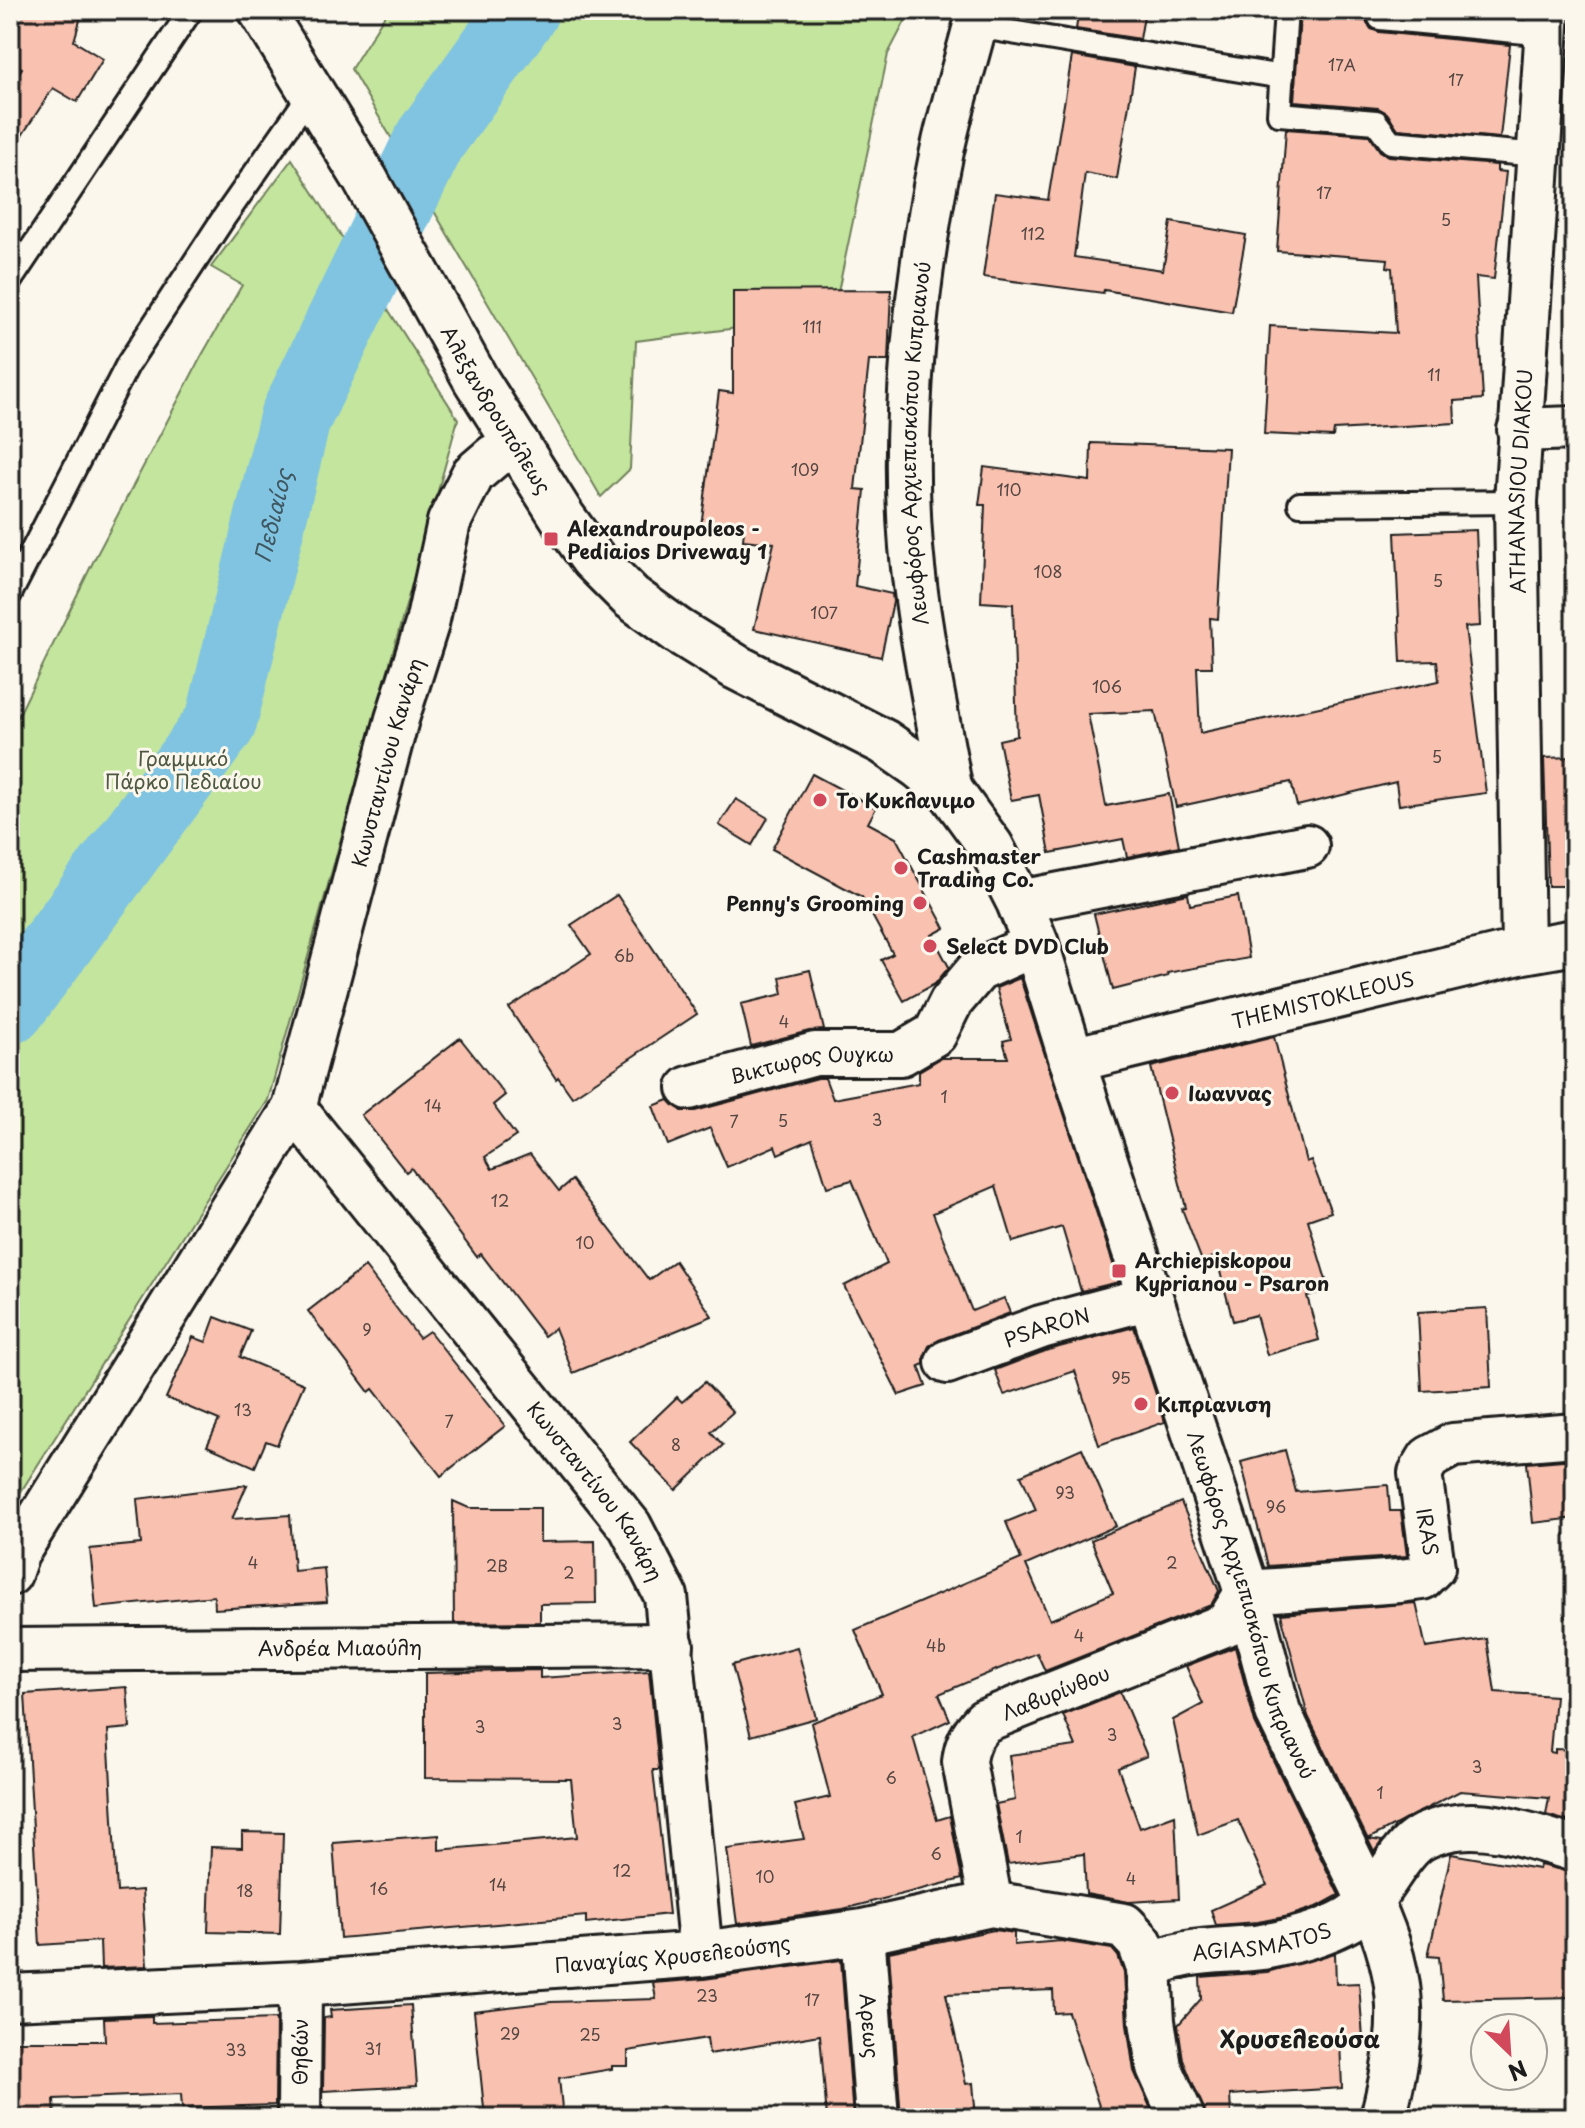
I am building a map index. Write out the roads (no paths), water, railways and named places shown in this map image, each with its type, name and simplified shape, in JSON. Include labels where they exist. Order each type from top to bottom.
[{"type":"street","name":"Αλεξανδρουπόλεως","points":[[261,10],[358,170],[476,380],[563,518],[593,559],[631,597],[678,631],[736,667],[884,742],[951,792]]},
{"type":"street","name":"Λεωφόρος Αρχιεπισκόπου Κυπριανού","points":[[977,18],[941,155],[927,243],[914,331],[909,452],[911,547],[951,792],[991,847],[1036,944],[1247,1592],[1278,1712],[1387,1939],[1393,1961],[1400,2022],[1397,2063],[1383,2118]]},
{"type":"street","name":"ATHANASIOU DIAKOU","points":[[1523,951],[1516,502],[1539,155],[1559,93],[1548,22]]},
{"type":"street","points":[[1519,430],[1575,428]]},
{"type":"street","name":"Κωνσταντίνου Κανάρη","points":[[10,1574],[17,1554],[294,1108],[397,719],[427,624],[449,522],[473,474],[494,456],[518,444]]},
{"type":"street","points":[[1019,902],[1307,846]]},
{"type":"street","name":"THEMISTOKLEOUS","points":[[1072,1060],[1523,951],[1575,942]]},
{"type":"street","name":"Βικτωρος Ουγκω","points":[[689,1088],[815,1054],[901,1054],[935,1034],[951,1002],[978,970],[1036,944]]},
{"type":"street","name":"Κωνσταντίνου Κανάρη","points":[[294,1108],[630,1526],[666,1596],[701,1954]]},
{"type":"street","name":"PSARON","points":[[947,1362],[1041,1327],[1150,1298]]},
{"type":"street","name":"IRAS","points":[[1247,1592],[1357,1586],[1422,1578],[1433,1567],[1420,1473],[1429,1458],[1453,1445],[1575,1435]]},
{"type":"street","name":"Λαβυρίνθου","points":[[991,1904],[964,1762],[973,1732],[984,1721],[1227,1624],[1247,1592]]},
{"type":"street","name":"Ανδρέα Μιαούλη","points":[[10,1650],[672,1645]]},
{"type":"street","points":[[1371,1903],[1419,1838],[1450,1828],[1485,1825],[1575,1849]]},
{"type":"street","name":"AGIASMATOS","points":[[1149,1968],[1162,1959],[1177,1955],[1263,1946],[1316,1933],[1348,1919],[1371,1903]]},
{"type":"street","name":"Παναγίας Χρυσελεούσης","points":[[10,1997],[300,1984],[701,1954],[863,1932],[991,1904],[1124,1926],[1140,1943],[1149,1968],[1159,2067],[1182,2118]]},
{"type":"street","name":"Αρεως","points":[[863,1932],[877,2118]]},
{"type":"street","name":"Θηβών","points":[[299,2118],[300,1984]]},
{"type":"lane","points":[[10,281],[191,10]]},
{"type":"lane","points":[[1286,10],[1279,114],[1376,122],[1391,142],[1539,155]]},
{"type":"lane","points":[[1377,10],[1380,18],[1548,22]]},
{"type":"lane","points":[[977,18],[1282,77]]},
{"type":"lane","points":[[10,594],[128,364],[223,219],[311,93]]},
{"type":"lane","points":[[1300,504],[1516,502]]},
{"type":"waterway","name":"Πεδιαίος","points":[[10,1008],[221,722],[295,418],[430,140],[523,10]]},
{"type":"place","name":"Alexandroupoleos - Pediaios Driveway 1","points":[[551,539]]},
{"type":"place","name":"Το Κυκλανιμο","points":[[820,800]]},
{"type":"place","name":"Cashmaster Trading Co.","points":[[901,868]]},
{"type":"place","name":"Penny's Grooming","points":[[920,903]]},
{"type":"place","name":"Select DVD Club","points":[[930,946]]},
{"type":"place","name":"Ιωαννας","points":[[1172,1093]]},
{"type":"place","name":"Archiepiskopou Kyprianou - Psaron","points":[[1119,1271]]},
{"type":"place","name":"Κιπριανιση","points":[[1141,1404]]},
{"type":"district","name":"Χρυσελεούσα","points":[[1300,2038]]},
{"type":"park label","name":"Γραμμικό Πάρκο Πεδιαίου","points":[[183,770]]}]
